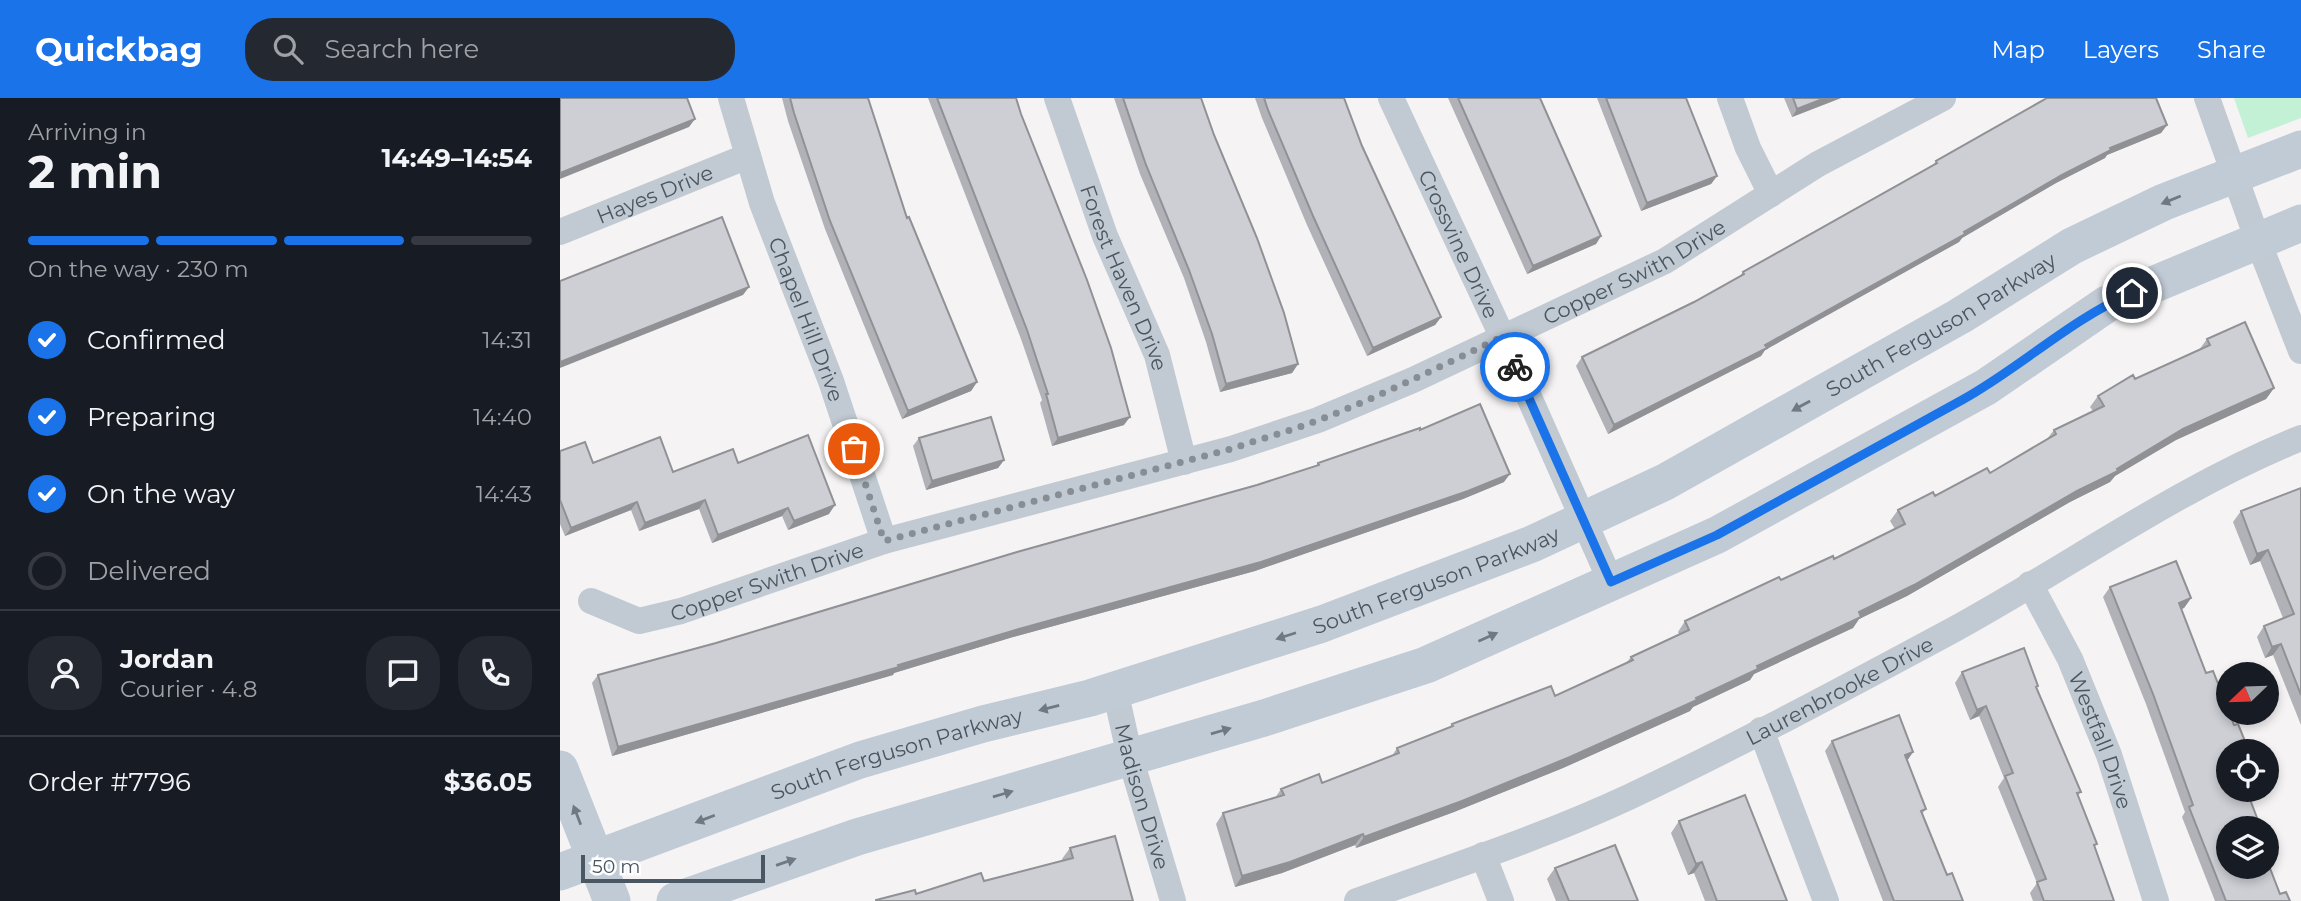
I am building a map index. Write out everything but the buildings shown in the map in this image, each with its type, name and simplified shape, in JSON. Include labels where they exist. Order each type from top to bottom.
[{"type":"street","name":"Chapel Hill Drive","points":[[731,98],[762,203],[831,381],[884,541]]},
{"type":"street","name":"Forest Haven Drive","points":[[1057,98],[1105,236],[1157,355],[1184,462]]},
{"type":"street","name":"Crossvine Drive","points":[[1391,98],[1502,337],[1611,582]]},
{"type":"street","points":[[1730,98],[1748,148],[1771,194]]},
{"type":"street","name":"Copper Swith Drive","points":[[591,601],[639,621],[681,611],[884,541],[1231,449],[1318,420],[1413,380],[1665,261],[1818,164],[1942,98]]},
{"type":"street","points":[[2207,98],[2301,351]]},
{"type":"street","name":"South Ferguson Parkway","points":[[560,872],[860,760],[1115,690],[1322,624],[1531,544],[1665,482],[1960,316],[2072,246],[2165,202],[2301,149]]},
{"type":"street","name":"Hayes Drive","points":[[560,232],[748,156]]},
{"type":"street","points":[[675,901],[857,837],[1264,718],[1426,665],[1717,535],[1986,387],[2107,304],[2301,223]]},
{"type":"street","name":"Laurenbrooke Drive","points":[[1357,901],[1627,798],[1956,628],[2185,492],[2253,458],[2301,438]]},
{"type":"street","name":"Westfall Drive","points":[[2031,584],[2070,659],[2109,755],[2156,901]]},
{"type":"street","name":"Madison Drive","points":[[1115,690],[1130,757],[1173,901]]},
{"type":"street","points":[[1761,730],[1826,901]]},
{"type":"street","points":[[560,769],[611,901]]},
{"type":"street","points":[[1483,855],[1501,901]]},
{"type":"street","points":[[560,885],[566,901]]},
{"type":"green space","points":[[2234,98],[2301,98],[2301,118],[2248,138]]},
{"type":"way so far","points":[[854,449],[884,541],[1275,435],[1413,380],[1502,337],[1515,367]]},
{"type":"route","points":[[1515,367],[1611,582],[1717,535],[1986,387],[2107,304],[2132,293]]}]
